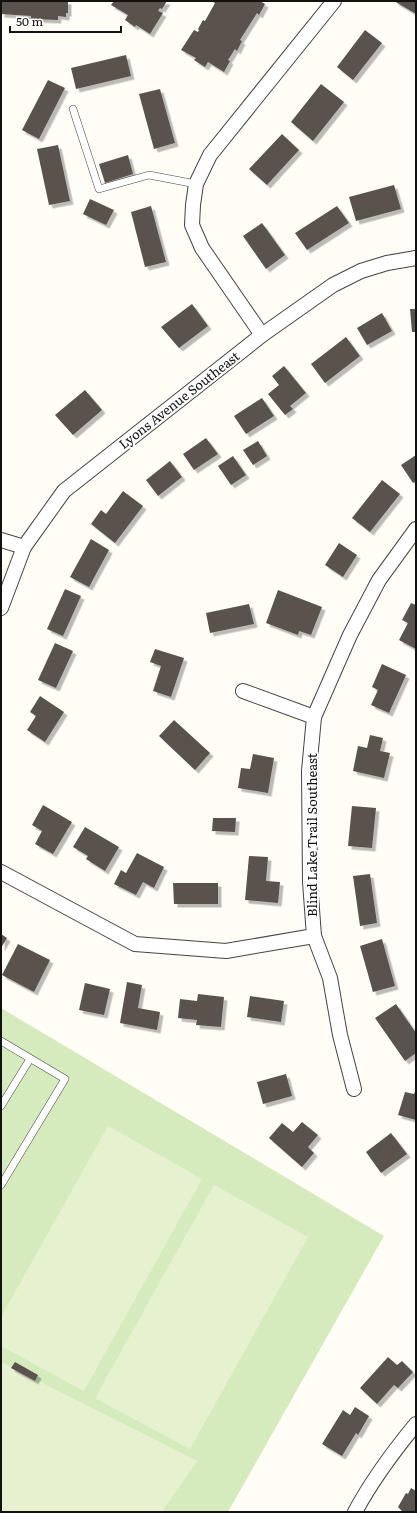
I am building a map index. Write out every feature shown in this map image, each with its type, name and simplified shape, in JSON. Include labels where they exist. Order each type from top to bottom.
[{"type":"street","points":[[262,336],[202,248],[192,225],[192,205],[196,184],[210,155],[332,1]]},
{"type":"street","name":"Lyons Avenue Southeast","points":[[1,608],[24,547],[64,491],[262,336],[333,284],[361,270],[387,263],[416,258]]},
{"type":"street","name":"Blind Lake Trail Southeast","points":[[354,1089],[340,1035],[330,978],[314,936],[310,882],[309,771],[314,717],[350,635],[379,580],[416,529]]},
{"type":"street","points":[[1,540],[24,547]]},
{"type":"street","points":[[243,691],[314,717]]},
{"type":"street","points":[[1,872],[134,944],[226,951],[314,936]]},
{"type":"street","points":[[355,1512],[366,1492],[393,1451],[416,1424]]},
{"type":"lane","points":[[73,109],[99,189],[149,175],[196,184]]},
{"type":"lane","points":[[1,1041],[65,1079],[1,1185]]},
{"type":"lane","points":[[1,1106],[30,1059]]},
{"type":"green space","points":[[1,1008],[384,1236],[228,1512],[1,1512]]},
{"type":"green space","points":[[108,1126],[202,1179],[84,1391],[1,1346],[1,1317]]},
{"type":"green space","points":[[214,1185],[308,1237],[190,1449],[95,1398]]},
{"type":"green space","points":[[1,1362],[197,1461],[162,1512],[1,1512]]},
{"type":"building","points":[[1,1],[68,1],[68,13],[66,13],[66,17],[58,16],[58,20],[31,19],[31,16],[1,14]]},
{"type":"building","points":[[114,1],[167,1],[162,9],[160,8],[158,11],[163,13],[150,34],[136,25],[135,27],[125,20],[128,15],[111,5]]},
{"type":"building","points":[[211,1],[260,1],[265,4],[259,15],[257,13],[240,40],[242,41],[237,51],[235,49],[228,60],[230,61],[224,72],[208,62],[205,67],[194,60],[196,58],[181,50],[194,30],[198,32],[203,20],[205,21],[215,3]]},
{"type":"building","points":[[394,1],[416,1],[416,14]]},
{"type":"building","points":[[365,30],[382,43],[353,80],[337,67]]},
{"type":"building","points":[[126,55],[131,76],[76,89],[71,68]]},
{"type":"building","points":[[48,80],[65,88],[39,139],[22,130]]},
{"type":"building","points":[[321,84],[344,102],[313,141],[291,122]]},
{"type":"building","points":[[160,89],[175,143],[154,149],[139,94]]},
{"type":"building","points":[[282,134],[299,150],[267,185],[249,169]]},
{"type":"building","points":[[58,145],[70,201],[49,205],[37,149]]},
{"type":"building","points":[[128,155],[133,174],[105,183],[99,164]]},
{"type":"building","points":[[394,185],[401,209],[356,221],[349,197]]},
{"type":"building","points":[[90,199],[114,210],[106,225],[83,214]]},
{"type":"building","points":[[151,206],[166,262],[145,267],[131,212]]},
{"type":"building","points":[[337,206],[349,223],[307,250],[295,233]]},
{"type":"building","points":[[262,223],[285,255],[266,269],[243,236]]},
{"type":"building","points":[[192,304],[208,326],[179,348],[161,327]]},
{"type":"building","points":[[410,309],[416,309],[416,332],[412,332]]},
{"type":"building","points":[[382,313],[392,331],[367,345],[357,328]]},
{"type":"building","points":[[346,337],[360,356],[325,383],[311,364]]},
{"type":"building","points":[[284,366],[306,393],[290,406],[293,409],[285,415],[268,394],[279,385],[272,376]]},
{"type":"building","points":[[85,390],[102,410],[73,435],[55,415]]},
{"type":"building","points":[[262,398],[274,416],[246,434],[234,416]]},
{"type":"building","points":[[206,438],[218,454],[194,470],[183,454]]},
{"type":"building","points":[[258,441],[267,456],[253,465],[243,450]]},
{"type":"building","points":[[416,455],[416,481],[413,483],[401,465]]},
{"type":"building","points":[[233,456],[246,475],[231,485],[218,466]]},
{"type":"building","points":[[170,461],[182,477],[158,496],[146,480]]},
{"type":"building","points":[[382,480],[400,494],[370,532],[352,518]]},
{"type":"building","points":[[123,491],[143,506],[115,543],[91,524],[101,510],[106,514]]},
{"type":"building","points":[[91,539],[109,550],[89,587],[70,577]]},
{"type":"building","points":[[339,543],[357,555],[343,577],[325,565]]},
{"type":"building","points":[[65,589],[81,596],[63,636],[47,629]]},
{"type":"building","points":[[278,590],[322,607],[311,635],[299,631],[298,635],[266,623]]},
{"type":"building","points":[[411,603],[416,605],[416,649],[399,640],[408,623],[402,620]]},
{"type":"building","points":[[249,604],[254,624],[210,633],[206,613]]},
{"type":"building","points":[[55,643],[73,651],[56,688],[38,680]]},
{"type":"building","points":[[155,649],[184,658],[171,697],[153,691],[161,666],[150,662]]},
{"type":"building","points":[[382,664],[406,675],[389,713],[371,705],[378,690],[372,687]]},
{"type":"building","points":[[40,696],[64,712],[45,742],[27,730],[36,716],[30,712]]},
{"type":"building","points":[[174,720],[210,753],[195,770],[159,736]]},
{"type":"building","points":[[370,735],[383,738],[380,751],[390,753],[384,778],[353,771],[358,746],[367,748]]},
{"type":"building","points":[[253,754],[274,758],[268,793],[238,788],[241,768],[250,769]]},
{"type":"building","points":[[43,805],[72,822],[53,854],[35,844],[42,831],[32,825]]},
{"type":"building","points":[[352,806],[376,808],[372,848],[348,846]]},
{"type":"building","points":[[213,818],[236,818],[235,832],[212,831]]},
{"type":"building","points":[[85,827],[119,847],[105,871],[86,859],[88,856],[73,847]]},
{"type":"building","points":[[137,853],[164,867],[154,888],[143,882],[136,895],[114,884],[121,870],[126,873]]},
{"type":"building","points":[[249,856],[268,857],[266,881],[280,882],[278,903],[245,900]]},
{"type":"building","points":[[370,874],[377,923],[360,926],[353,876]]},
{"type":"building","points":[[173,883],[218,883],[218,904],[174,904]]},
{"type":"building","points":[[1,934],[7,938],[1,948]]},
{"type":"building","points":[[382,939],[395,986],[373,992],[360,946]]},
{"type":"building","points":[[18,944],[50,960],[34,992],[2,975]]},
{"type":"building","points":[[127,982],[142,985],[138,1008],[160,1012],[157,1030],[120,1023]]},
{"type":"building","points":[[85,983],[110,989],[104,1015],[79,1010]]},
{"type":"building","points":[[198,994],[224,997],[221,1027],[196,1025],[197,1020],[178,1018],[180,999],[197,1001]]},
{"type":"building","points":[[250,996],[284,1001],[281,1022],[247,1017]]},
{"type":"building","points":[[396,1004],[416,1033],[416,1053],[405,1061],[375,1018]]},
{"type":"building","points":[[286,1074],[292,1096],[263,1104],[257,1082]]},
{"type":"building","points":[[416,1089],[416,1120],[398,1115],[405,1092],[414,1094]]},
{"type":"building","points":[[302,1122],[318,1135],[308,1147],[314,1153],[302,1167],[269,1138],[282,1123],[293,1132]]},
{"type":"building","points":[[391,1133],[407,1154],[381,1173],[366,1152]]},
{"type":"building","points":[[388,1357],[397,1365],[402,1361],[413,1372],[398,1388],[394,1385],[377,1404],[360,1388]]},
{"type":"building","points":[[15,1362],[38,1375],[35,1381],[11,1368]]},
{"type":"building","points":[[355,1407],[369,1416],[358,1435],[356,1433],[342,1456],[322,1444],[343,1410],[350,1415]]},
{"type":"building","points":[[411,1488],[416,1491],[416,1512],[403,1512],[398,1507],[406,1493],[408,1494]]}]
